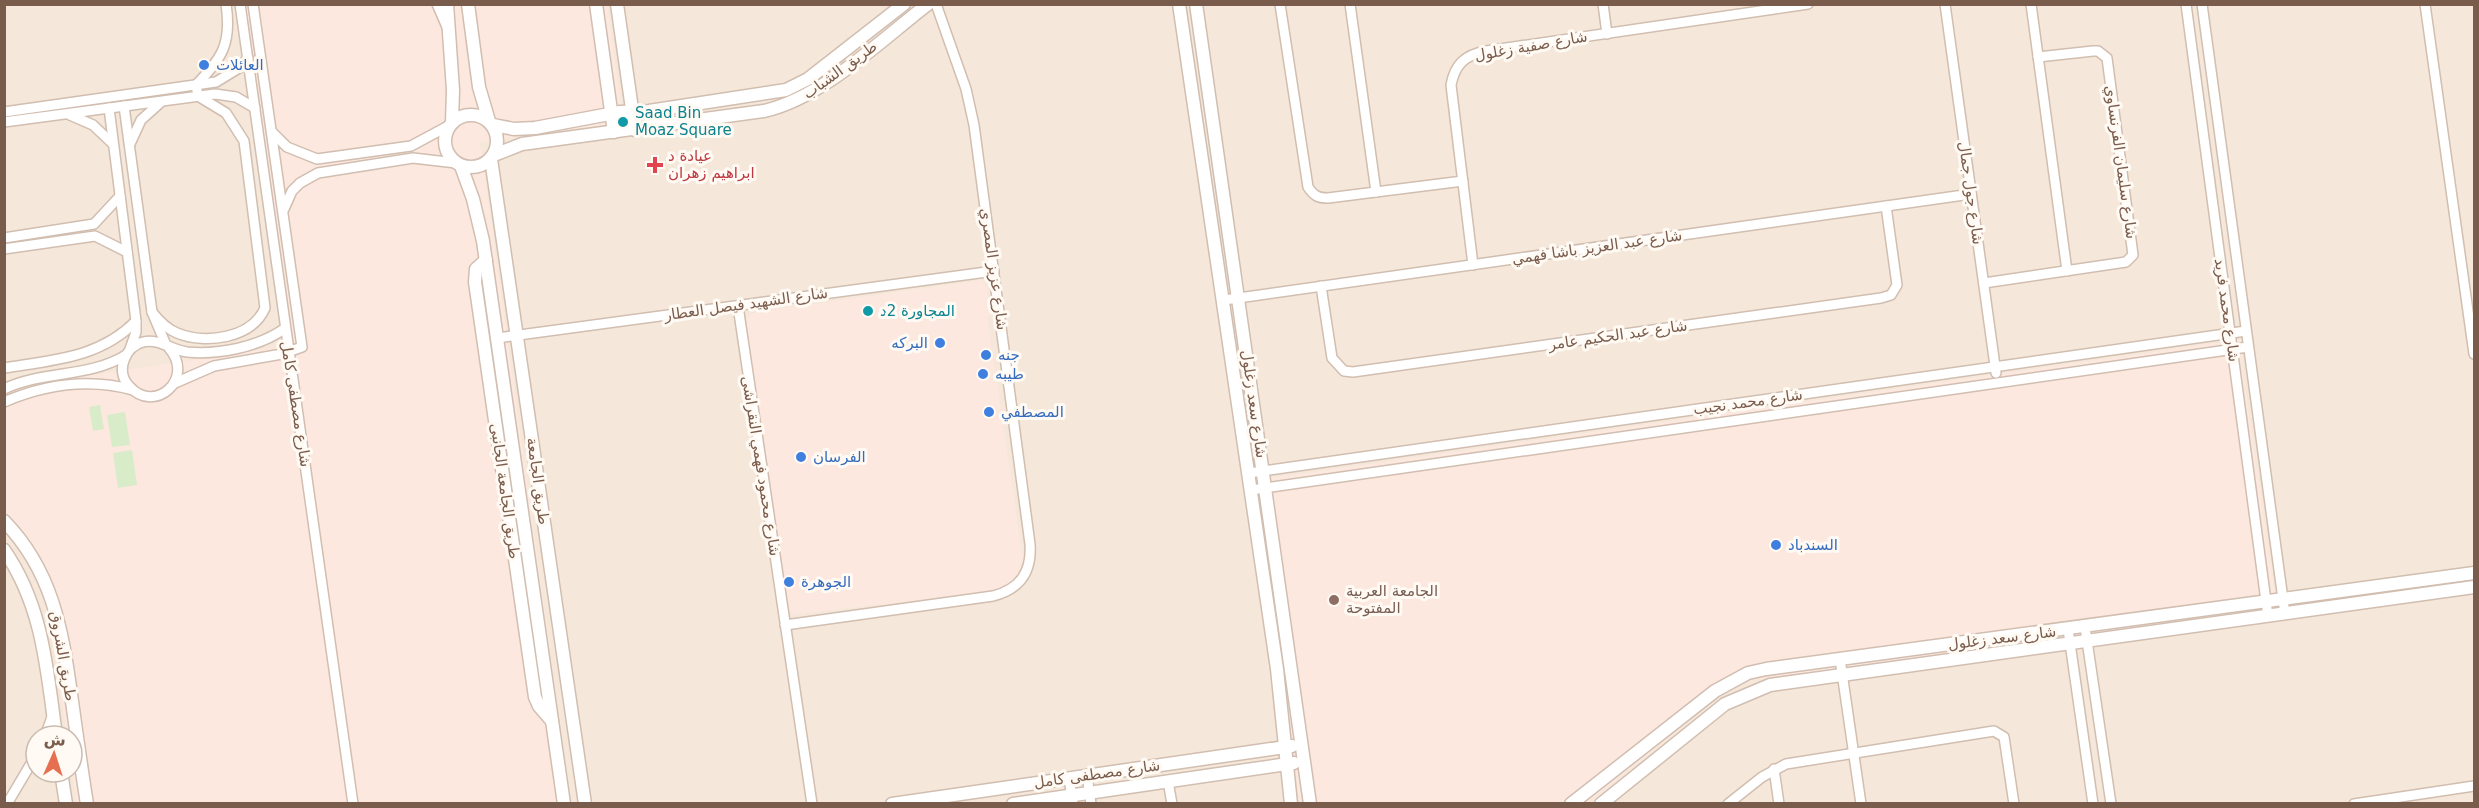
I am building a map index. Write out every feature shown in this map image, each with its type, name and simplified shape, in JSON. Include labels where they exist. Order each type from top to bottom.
[{"type":"street","points":[[196,85],[212,71],[223,53],[228,33],[226,4]]},
{"type":"street","name":"شارع مصطفى كامل","points":[[240,4],[353,804]]},
{"type":"street","points":[[437,4],[450,30]]},
{"type":"street","points":[[447,4],[450,30],[451,124],[445,144],[449,156],[459,164]]},
{"type":"street","points":[[283,211],[292,191],[309,177],[413,158],[475,168],[493,157],[498,140],[479,87],[468,4]]},
{"type":"street","points":[[596,4],[614,132]]},
{"type":"street","points":[[617,4],[635,130]]},
{"type":"street","name":"طريق الشباب","points":[[491,123],[525,129],[632,110],[650,111],[786,90],[808,79],[904,4]]},
{"type":"street","name":"طريق الشباب","points":[[493,157],[522,144],[764,111],[794,102],[823,85],[928,4]]},
{"type":"street","name":"شارع عزيز المصري","points":[[785,625],[993,596],[1015,587],[1028,571],[1030,544],[971,110],[936,4]]},
{"type":"street","name":"شارع سعد زغلول","points":[[1179,4],[1249,473],[1286,747],[1291,804]]},
{"type":"street","name":"شارع سعد زغلول","points":[[1196,4],[1310,804]]},
{"type":"street","points":[[1280,4],[1308,187],[1320,198],[1463,181]]},
{"type":"street","points":[[1350,4],[1376,192]]},
{"type":"street","points":[[1603,4],[1607,34]]},
{"type":"street","points":[[1731,4],[1732,15]]},
{"type":"street","name":"شارع صفية زغلول","points":[[1473,265],[1451,85],[1454,72],[1461,60],[1474,53],[1808,4]]},
{"type":"street","name":"شارع جول جمال","points":[[1945,4],[1997,381]]},
{"type":"street","points":[[2031,4],[2067,271]]},
{"type":"street","name":"شارع محمد فريد","points":[[2186,4],[2268,616]]},
{"type":"street","name":"شارع محمد فريد","points":[[2202,4],[2285,614]]},
{"type":"street","points":[[2425,4],[2475,354]]},
{"type":"street","points":[[242,16],[254,9]]},
{"type":"street","name":"شارع مصطفى كامل","points":[[254,9],[302,347],[288,353]]},
{"type":"street","name":"شارع سليمان الفرنساوي","points":[[1983,283],[2130,260],[2133,251],[2107,58],[2098,51],[2038,57]]},
{"type":"street","points":[[4,112],[196,85],[228,76],[248,58]]},
{"type":"street","points":[[152,312],[174,332],[188,337],[217,338],[254,325],[265,308],[244,141],[226,113],[198,96],[196,85]]},
{"type":"street","points":[[4,122],[198,96],[236,97],[255,108]]},
{"type":"street","points":[[129,146],[141,120],[162,101]]},
{"type":"street","points":[[124,106],[152,312],[167,346],[177,361],[175,383]]},
{"type":"street","points":[[109,108],[136,321],[136,332],[123,363],[123,376],[133,390],[140,395],[157,396],[175,383],[214,366],[288,353]]},
{"type":"street","points":[[68,114],[93,125],[113,144]]},
{"type":"street","points":[[271,131],[287,147],[307,157],[317,159],[411,146],[470,115],[491,123]]},
{"type":"street","points":[[307,157],[309,177]]},
{"type":"street","name":"طريق الجامعة","points":[[493,157],[585,804]]},
{"type":"street","name":"طريق الجامعة","points":[[459,164],[474,199],[486,260],[564,804]]},
{"type":"street","name":"شارع عبد العزيز باشا فهمي","points":[[1224,300],[1971,194]]},
{"type":"street","points":[[4,238],[94,224],[120,196]]},
{"type":"street","name":"شارع عبد الحكيم عامر","points":[[1321,286],[1332,358],[1336,366],[1353,372],[1881,298],[1891,295],[1897,285],[1886,206]]},
{"type":"street","points":[[94,224],[95,236]]},
{"type":"street","points":[[124,225],[139,224]]},
{"type":"street","points":[[4,249],[95,236],[127,252]]},
{"type":"street","name":"طريق الجامعة الجانبى","points":[[486,260],[480,264],[474,275],[476,294],[535,697],[539,706],[553,721]]},
{"type":"street","name":"شارع الشهيد فيصل العطار","points":[[497,338],[994,271]]},
{"type":"street","name":"شارع محمود فهمي النقراشى","points":[[738,306],[812,804]]},
{"type":"street","points":[[4,368],[82,355],[112,341],[136,321]]},
{"type":"street","points":[[4,388],[28,380],[102,368],[128,353],[140,342],[149,341],[186,352],[222,350],[259,342],[285,329]]},
{"type":"street","name":"شارع محمد نجيب","points":[[1249,473],[2246,331]]},
{"type":"street","name":"شارع محمد نجيب","points":[[1251,490],[1997,381],[2248,347]]},
{"type":"street","points":[[26,364],[31,392]]},
{"type":"street","points":[[4,402],[31,392],[91,382],[133,390]]},
{"type":"street","points":[[1487,439],[1489,454]]},
{"type":"street","points":[[514,456],[534,453]]},
{"type":"street","name":"طريق الشروق","points":[[4,521],[27,548],[40,569],[58,617],[87,804]]},
{"type":"street","name":"طريق الشروق","points":[[4,550],[18,570],[37,617],[54,724]]},
{"type":"street","name":"شارع سعد زغلول","points":[[1571,804],[1731,681],[1766,669],[2068,630],[2475,573]]},
{"type":"street","name":"شارع سعد زغلول","points":[[1600,804],[1725,704],[1739,696],[1770,686],[2475,587]]},
{"type":"street","points":[[2085,627],[2111,804]]},
{"type":"street","points":[[2068,630],[2093,804]]},
{"type":"street","points":[[1840,659],[1861,804]]},
{"type":"street","points":[[50,724],[53,715]]},
{"type":"street","points":[[1728,804],[1774,769],[1800,761],[1994,730],[2004,737],[2014,804]]},
{"type":"street","name":"شارع مصطفى كامل","points":[[892,804],[1302,744]]},
{"type":"street","points":[[1266,749],[1269,755],[1268,767]]},
{"type":"street","name":"شارع مصطفى كامل","points":[[1013,804],[1090,798],[1168,781],[1305,762]]},
{"type":"street","points":[[1774,769],[1779,804]]},
{"type":"street","points":[[7,804],[24,775]]},
{"type":"street","points":[[1087,775],[1090,798]]},
{"type":"street","points":[[1069,778],[1072,799]]},
{"type":"street","points":[[1168,781],[1172,804]]},
{"type":"street","points":[[64,784],[66,804]]},
{"type":"street","points":[[2354,804],[2475,786]]},
{"type":"street","points":[[1588,790],[1600,804]]},
{"type":"shaded area","points":[[4,5],[2474,5],[2474,803],[5,803]]},
{"type":"shaded area","points":[[244,5],[607,5],[623,122],[480,142],[571,803],[77,803],[74,784],[84,784],[84,724],[65,724],[48,611],[30,568],[5,532],[4,394],[39,383],[293,345]]},
{"type":"shaded area","points":[[982,280],[987,288],[991,316],[987,317],[1023,560],[1017,574],[1007,585],[993,591],[796,614],[791,612],[788,608],[746,327],[747,317],[756,312]]},
{"type":"shaded area","points":[[2238,340],[2277,609],[1751,680],[1721,696],[1587,803],[1300,803],[1258,480]]},
{"type":"green space","points":[[100,405],[104,429],[93,431],[89,407]]},
{"type":"green space","points":[[125,412],[130,445],[112,447],[107,415]]},
{"type":"green space","points":[[132,450],[137,485],[118,488],[113,453]]},
{"type":"place","name":"العائلات","points":[[204,65]]},
{"type":"place","name":"Saad Bin Moaz Square","points":[[623,122]]},
{"type":"place","name":"عيادة د ابراهيم زهران","points":[[655,165]]},
{"type":"place","name":"المجاورة 2د","points":[[868,311]]},
{"type":"place","name":"البركه","points":[[940,343]]},
{"type":"place","name":"جنه","points":[[986,355]]},
{"type":"place","name":"طيبه","points":[[983,374]]},
{"type":"place","name":"المصطفي","points":[[989,412]]},
{"type":"place","name":"الفرسان","points":[[801,457]]},
{"type":"place","name":"السندباد","points":[[1776,545]]},
{"type":"place","name":"الجوهرة","points":[[789,582]]},
{"type":"place","name":"الجامعة العربية المفتوحة","points":[[1334,600]]}]
